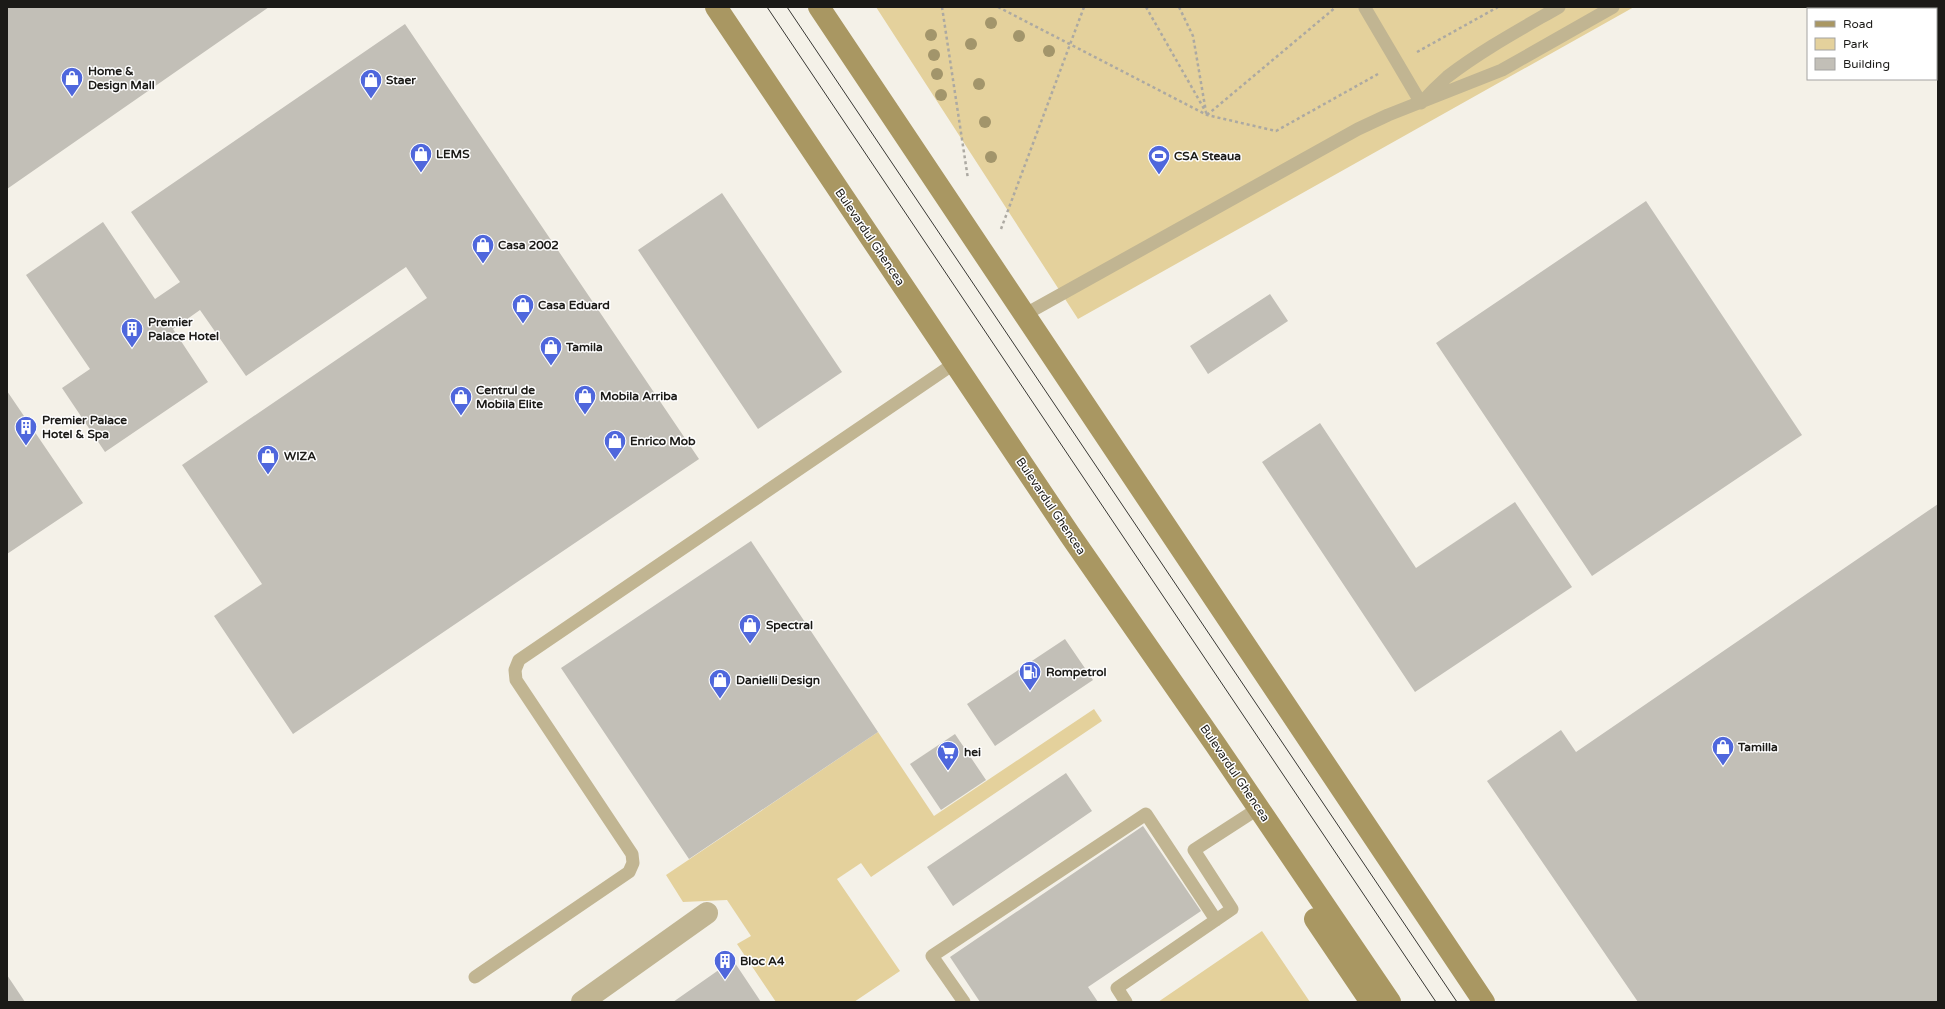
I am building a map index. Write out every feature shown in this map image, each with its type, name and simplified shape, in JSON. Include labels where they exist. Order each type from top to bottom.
[{"type":"main road","name":"Bulevardul Ghencea","points":[[716,7],[1070,535],[1259,808],[1390,1002]]},
{"type":"main road","points":[[819,7],[1484,1002]]},
{"type":"main road","points":[[1259,808],[1268,848],[1371,1002]]},
{"type":"street","points":[[582,1002],[707,913]]},
{"type":"lane","points":[[1421,103],[1446,78],[1470,61],[1559,7]]},
{"type":"lane","points":[[1024,314],[1358,129],[1502,70],[1613,7]]},
{"type":"lane","points":[[1365,8],[1421,103]]},
{"type":"lane","points":[[475,978],[629,872],[633,863],[632,854],[516,680],[515,670],[519,660],[955,363]]},
{"type":"lane","points":[[1126,1002],[1116,988],[1232,909],[1194,850],[1259,808]]},
{"type":"lane","points":[[964,1002],[932,956],[1146,814],[1216,920]]},
{"type":"path","points":[[942,7],[968,181]]},
{"type":"path","points":[[998,7],[1207,115],[1276,131],[1498,7]]},
{"type":"path","points":[[989,261],[1084,7]]},
{"type":"path","points":[[1146,7],[1207,115]]},
{"type":"path","points":[[1179,7],[1193,36],[1207,115]]},
{"type":"path","points":[[1207,115],[1336,7]]},
{"type":"green space","name":"CSA Steaua","points":[[876,7],[1634,7],[1078,319]]},
{"type":"green space","points":[[1094,709],[1102,721],[871,877],[861,863],[837,879],[900,971],[854,1002],[776,1002],[737,944],[751,936],[727,900],[683,902],[666,875],[878,732],[934,816]]},
{"type":"green space","points":[[1262,931],[1310,1002],[1158,1002]]},
{"type":"building","name":"Home & Design Mall","points":[[7,7],[269,7],[7,189]]},
{"type":"building","name":"Centrul de Mobila Elite","points":[[405,24],[699,459],[293,734],[214,616],[262,584],[182,465],[427,298],[406,267],[246,376],[200,310],[173,329],[208,382],[105,452],[62,388],[90,369],[26,275],[103,222],[155,299],[180,282],[131,212]]},
{"type":"building","points":[[722,193],[842,372],[758,429],[638,250]]},
{"type":"building","points":[[1646,201],[1802,435],[1592,576],[1436,343]]},
{"type":"building","points":[[1270,294],[1288,321],[1208,374],[1190,346]]},
{"type":"building","name":"Premier Palace Hotel & Spa","points":[[7,391],[83,503],[7,554]]},
{"type":"building","points":[[1320,423],[1416,568],[1515,502],[1572,587],[1415,692],[1262,462]]},
{"type":"building","name":"Tamilla","points":[[1938,504],[1938,1002],[1638,1002],[1487,781],[1561,730],[1576,752]]},
{"type":"building","name":"Danielli Design","points":[[751,541],[878,732],[689,859],[561,668]]},
{"type":"building","name":"Rompetrol","points":[[1065,639],[1093,680],[995,746],[967,704]]},
{"type":"building","name":"hei","points":[[955,734],[986,780],[941,810],[910,764]]},
{"type":"building","points":[[1066,773],[1092,811],[953,906],[927,867]]},
{"type":"building","points":[[1143,826],[1201,911],[1088,987],[1098,1002],[980,1002],[950,957]]},
{"type":"building","name":"Bloc A4","points":[[733,960],[761,1002],[673,1002]]},
{"type":"building","points":[[7,975],[25,1002],[7,1002]]},
{"type":"tram line","points":[[767,7],[1436,1002]]},
{"type":"tram line","points":[[787,7],[1457,1002]]},
{"type":"place","name":"Home & Design Mall","points":[[72,98]]},
{"type":"place","name":"Staer","points":[[371,100]]},
{"type":"place","name":"LEMS","points":[[421,174]]},
{"type":"place","name":"CSA Steaua","points":[[1159,176]]},
{"type":"place","name":"Casa 2002","points":[[483,264]]},
{"type":"place","name":"Casa Eduard","points":[[523,324]]},
{"type":"place","name":"Premier Palace Hotel","points":[[132,348]]},
{"type":"place","name":"Tamila","points":[[551,366]]},
{"type":"place","name":"Centrul de Mobila Elite","points":[[461,416]]},
{"type":"place","name":"Mobila Arriba","points":[[585,416]]},
{"type":"place","name":"Premier Palace Hotel & Spa","points":[[26,446]]},
{"type":"place","name":"Enrico Mob","points":[[615,460]]},
{"type":"place","name":"WIZA","points":[[268,476]]},
{"type":"place","name":"Spectral","points":[[750,644]]},
{"type":"place","name":"Rompetrol","points":[[1030,692]]},
{"type":"place","name":"Danielli Design","points":[[720,700]]},
{"type":"place","name":"Tamilla","points":[[1723,766]]},
{"type":"place","name":"hei","points":[[948,772]]},
{"type":"place","name":"Bloc A4","points":[[725,980]]}]
